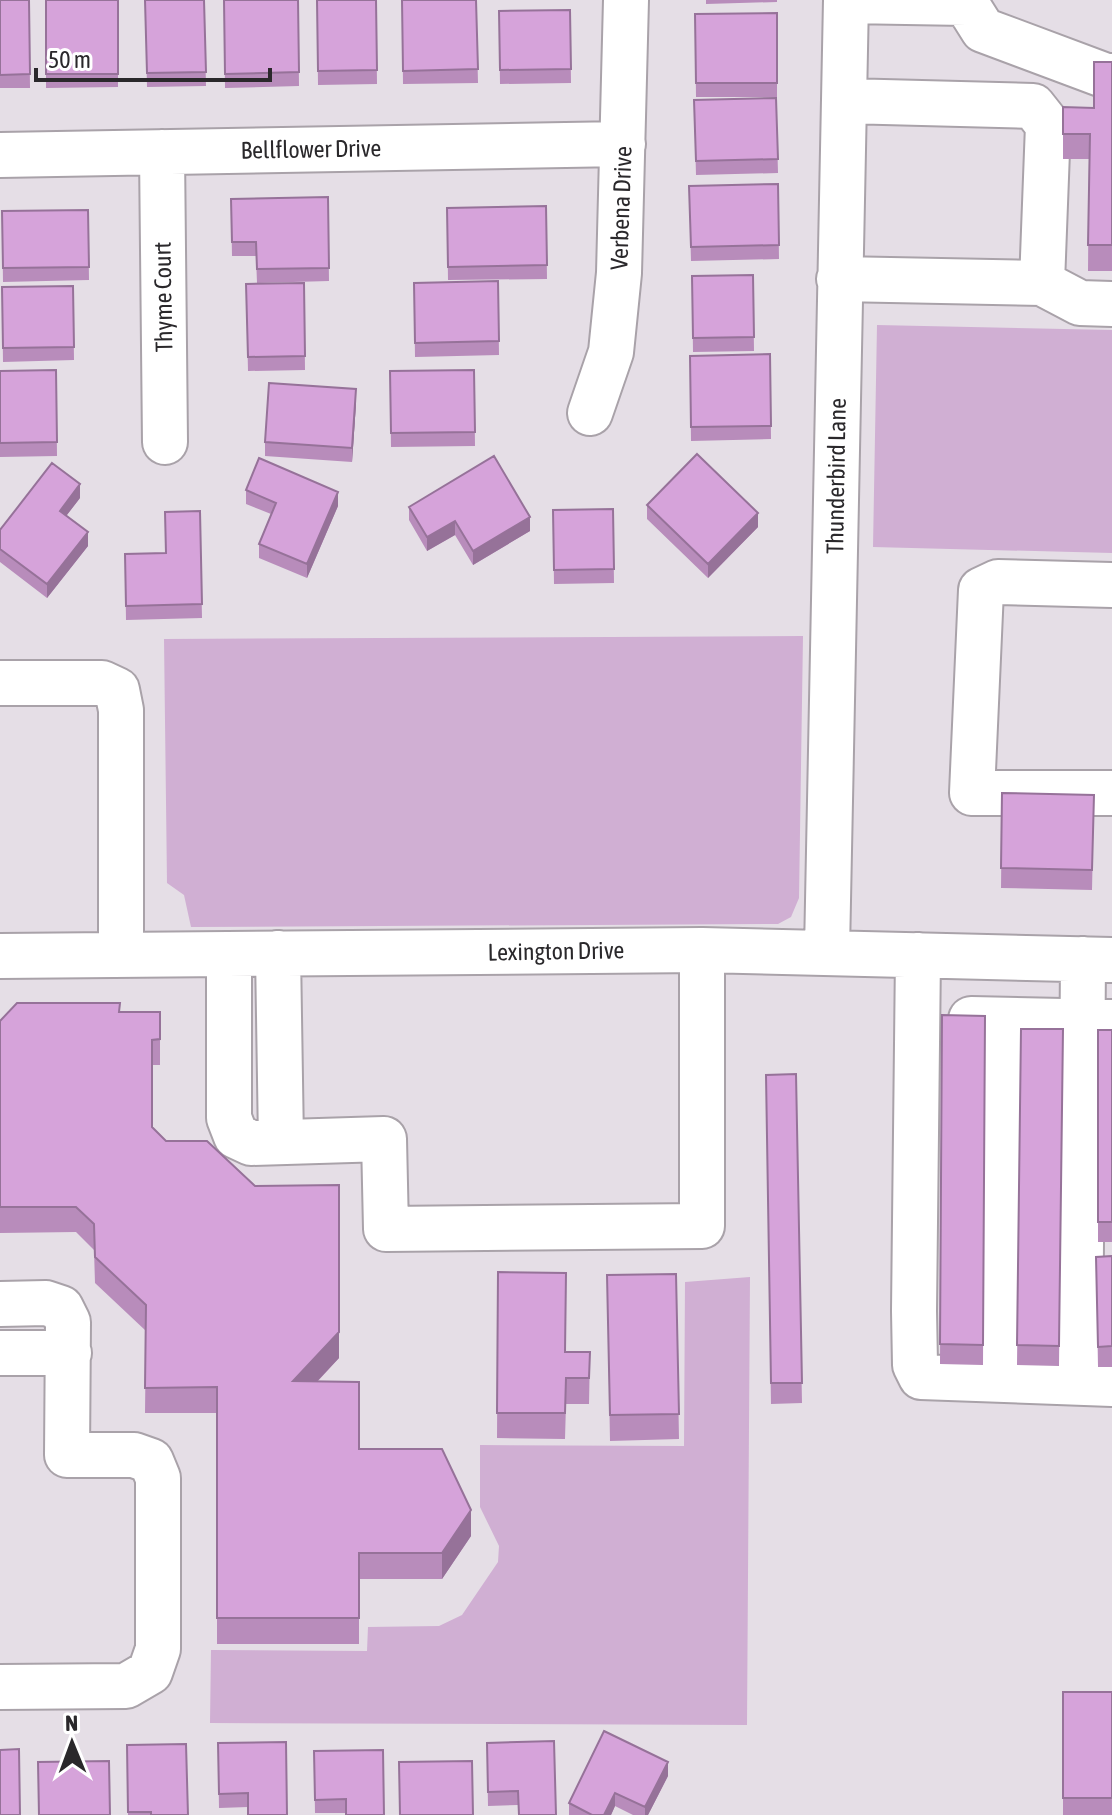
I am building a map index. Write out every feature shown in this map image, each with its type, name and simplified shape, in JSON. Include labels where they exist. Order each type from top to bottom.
[{"type":"street","name":"Verbena Drive","points":[[590,413],[611,352],[619,273],[626,0]]},
{"type":"street","points":[[846,1],[966,2],[983,30],[1112,76]]},
{"type":"street","name":"Thunderbird Lane","points":[[827,951],[846,1]]},
{"type":"street","points":[[845,101],[1033,106],[1048,125],[1042,283]]},
{"type":"street","name":"Bellflower Drive","points":[[0,155],[623,144]]},
{"type":"street","name":"Thyme Court","points":[[162,152],[165,442]]},
{"type":"street","points":[[839,279],[1042,283],[1080,303],[1112,304]]},
{"type":"street","points":[[1112,585],[998,582],[981,590],[972,793],[1112,793]]},
{"type":"street","points":[[0,683],[102,683],[117,690],[121,710],[121,955]]},
{"type":"street","points":[[229,954],[229,1118],[236,1136],[251,1143],[384,1139],[386,1229],[702,1226],[702,950]]},
{"type":"street","name":"Lexington Drive","points":[[0,956],[702,950],[1097,960]]},
{"type":"street","points":[[278,953],[281,1142]]},
{"type":"street","points":[[918,955],[915,1365],[921,1377],[1096,1383],[1097,960]]},
{"type":"street","points":[[917,1017],[1097,1022]]},
{"type":"street","points":[[999,1020],[1001,1380]]},
{"type":"street","points":[[0,1304],[46,1303],[61,1308],[68,1322],[67,1455],[134,1455],[151,1461],[158,1478],[158,1649],[150,1672],[126,1686],[0,1687]]},
{"type":"street","points":[[0,1353],[69,1353]]},
{"type":"shaded area","points":[[877,325],[1112,330],[1112,553],[873,547]]},
{"type":"shaded area","points":[[803,636],[799,898],[791,917],[778,924],[191,927],[184,895],[167,883],[164,639]]},
{"type":"shaded area","points":[[750,1277],[747,1725],[210,1723],[211,1650],[367,1651],[368,1627],[439,1626],[462,1615],[498,1562],[499,1546],[480,1507],[480,1445],[684,1446],[685,1282]]},
{"type":"building","points":[[0,0],[29,0],[30,74],[0,75]]},
{"type":"building","points":[[46,0],[118,0],[118,74],[46,74]]},
{"type":"building","points":[[145,0],[204,0],[206,72],[147,73]]},
{"type":"building","points":[[224,0],[298,0],[299,72],[225,74]]},
{"type":"building","points":[[317,0],[376,0],[377,70],[318,71]]},
{"type":"building","points":[[402,0],[476,0],[478,69],[403,71]]},
{"type":"building","points":[[570,10],[571,69],[500,70],[499,11]]},
{"type":"building","points":[[777,13],[777,83],[696,83],[695,14]]},
{"type":"building","points":[[1094,62],[1112,62],[1112,245],[1088,245],[1090,134],[1063,134],[1063,107],[1094,108]]},
{"type":"building","points":[[776,98],[778,159],[696,161],[694,100]]},
{"type":"building","points":[[778,184],[779,245],[691,247],[689,186]]},
{"type":"building","points":[[328,197],[329,268],[257,269],[256,242],[232,242],[231,199]]},
{"type":"building","points":[[546,206],[547,265],[448,267],[447,208]]},
{"type":"building","points":[[88,210],[89,267],[3,268],[2,211]]},
{"type":"building","points":[[753,275],[754,337],[693,338],[692,276]]},
{"type":"building","points":[[498,281],[499,341],[415,343],[414,283]]},
{"type":"building","points":[[304,283],[305,356],[248,357],[246,284]]},
{"type":"building","points":[[73,286],[74,347],[3,348],[2,287]]},
{"type":"building","points":[[770,354],[771,426],[691,427],[690,356]]},
{"type":"building","points":[[56,370],[57,442],[0,443],[0,371]]},
{"type":"building","points":[[474,370],[475,432],[391,433],[390,371]]},
{"type":"building","points":[[269,383],[356,389],[352,448],[265,442]]},
{"type":"building","points":[[697,454],[758,513],[708,564],[647,505]]},
{"type":"building","points":[[494,456],[530,517],[473,551],[455,521],[427,537],[409,507]]},
{"type":"building","points":[[259,458],[338,492],[307,564],[259,544],[276,503],[246,490]]},
{"type":"building","points":[[52,463],[80,484],[60,511],[88,532],[47,584],[0,549],[0,530]]},
{"type":"building","points":[[613,509],[614,569],[554,570],[553,510]]},
{"type":"building","points":[[200,511],[202,604],[126,606],[125,554],[166,553],[165,512]]},
{"type":"building","points":[[1002,793],[1094,795],[1092,870],[1001,868]]},
{"type":"building","points":[[17,1003],[120,1003],[119,1012],[160,1012],[160,1039],[152,1040],[152,1127],[166,1141],[207,1141],[255,1186],[339,1185],[339,1332],[293,1381],[359,1382],[359,1449],[442,1449],[471,1510],[442,1553],[359,1553],[359,1618],[217,1618],[217,1387],[145,1388],[146,1305],[95,1257],[94,1224],[76,1207],[0,1207],[0,1021]]},
{"type":"building","points":[[942,1015],[985,1016],[983,1345],[940,1344]]},
{"type":"building","points":[[1021,1029],[1063,1029],[1059,1346],[1017,1345]]},
{"type":"building","points":[[1098,1030],[1112,1030],[1112,1222],[1098,1222]]},
{"type":"building","points":[[796,1074],[802,1383],[771,1383],[766,1075]]},
{"type":"building","points":[[1112,1256],[1112,1346],[1098,1347],[1096,1257]]},
{"type":"building","points":[[498,1272],[566,1273],[565,1352],[590,1352],[589,1378],[566,1378],[565,1413],[497,1413]]},
{"type":"building","points":[[676,1274],[679,1414],[610,1415],[607,1275]]},
{"type":"building","points":[[1063,1692],[1112,1692],[1112,1798],[1063,1798]]},
{"type":"building","points":[[604,1731],[668,1762],[645,1807],[615,1793],[604,1815],[592,1815],[569,1803]]},
{"type":"building","points":[[554,1741],[556,1815],[519,1815],[518,1791],[488,1792],[487,1743]]},
{"type":"building","points":[[286,1742],[287,1815],[248,1815],[248,1793],[219,1794],[218,1743]]},
{"type":"building","points":[[186,1744],[188,1815],[128,1812],[127,1745]]},
{"type":"building","points":[[19,1749],[20,1815],[0,1815],[0,1750]]},
{"type":"building","points":[[383,1750],[384,1815],[346,1815],[346,1799],[315,1800],[314,1751]]},
{"type":"building","points":[[109,1761],[110,1815],[39,1815],[38,1762]]},
{"type":"building","points":[[472,1761],[473,1815],[400,1815],[399,1762]]}]
